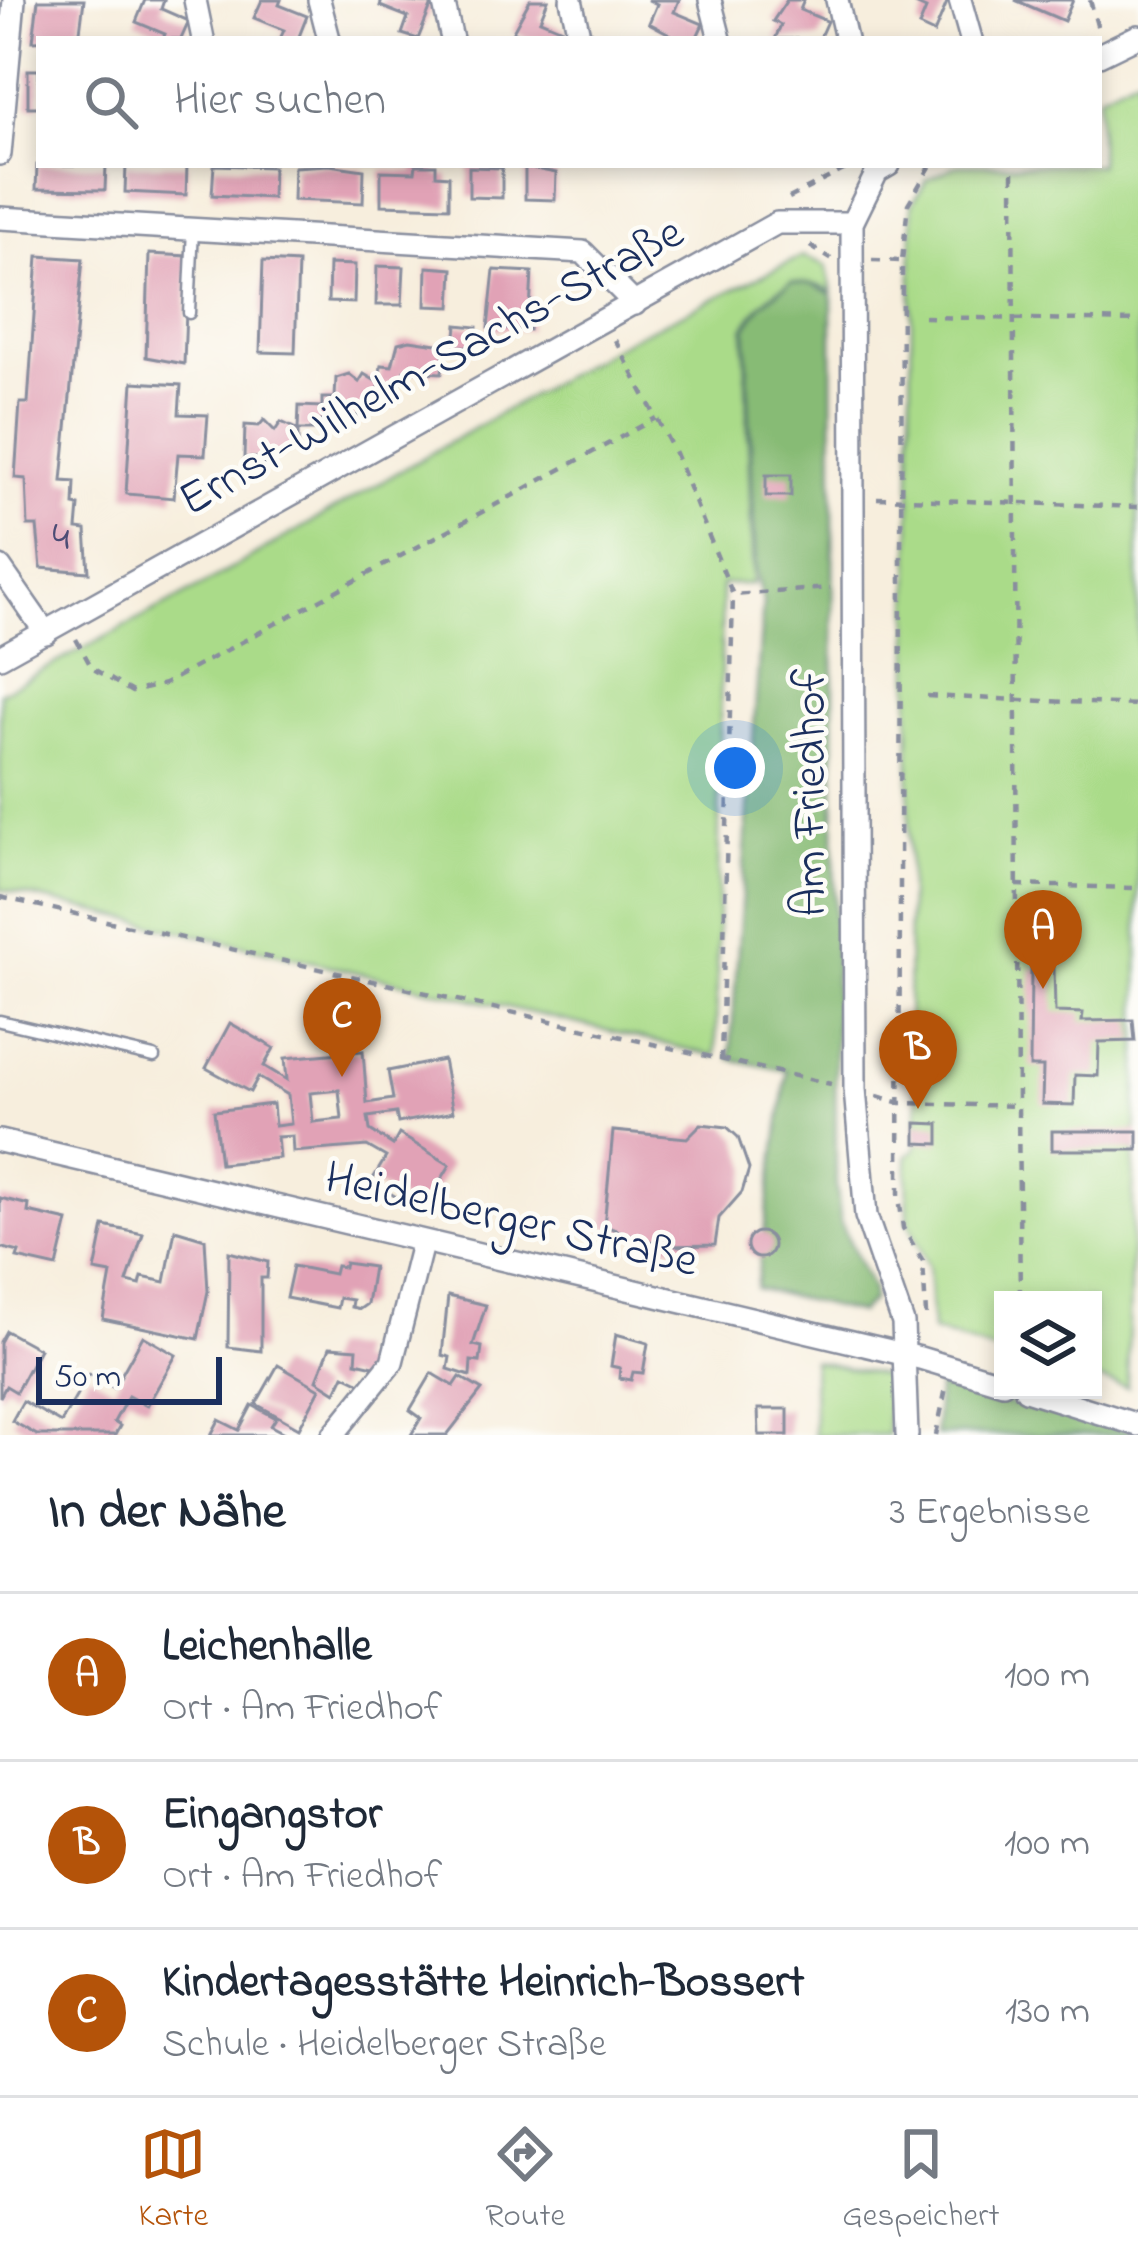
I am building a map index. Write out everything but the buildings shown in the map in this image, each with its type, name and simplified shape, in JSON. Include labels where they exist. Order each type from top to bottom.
[{"type":"street","points":[[0,154],[14,0]]},
{"type":"street","points":[[195,0],[202,36]]},
{"type":"street","points":[[319,0],[328,36]]},
{"type":"street","points":[[443,0],[451,36]]},
{"type":"street","points":[[571,0],[579,36]]},
{"type":"street","points":[[710,0],[719,36]]},
{"type":"street","points":[[837,0],[845,36]]},
{"type":"street","points":[[960,0],[970,36]]},
{"type":"street","points":[[1102,54],[1138,36]]},
{"type":"street","points":[[852,223],[880,168]]},
{"type":"street","points":[[0,218],[583,252],[635,304]]},
{"type":"street","name":"Ernst-Wilhelm-Sachs-Straße","points":[[0,658],[777,223],[852,223]]},
{"type":"street","name":"Am Friedhof","points":[[852,223],[855,1089],[866,1216],[903,1323],[908,1356],[907,1435]]},
{"type":"street","points":[[0,567],[46,633]]},
{"type":"street","name":"Heidelberger Straße","points":[[0,1142],[994,1380]]},
{"type":"street","points":[[333,1435],[392,1363],[422,1244]]},
{"type":"street","points":[[1055,1399],[1138,1425]]},
{"type":"lane","points":[[189,313],[193,229]]},
{"type":"lane","points":[[0,1021],[154,1057]]},
{"type":"path","points":[[1090,0],[1098,36]]},
{"type":"path","points":[[777,223],[776,205],[847,168]]},
{"type":"path","points":[[926,1327],[923,1261],[901,1219],[902,261],[908,204],[929,168]]},
{"type":"path","points":[[1013,172],[1020,1291]]},
{"type":"path","points":[[924,317],[1138,321]]},
{"type":"path","points":[[612,334],[656,418],[733,595],[721,1060]]},
{"type":"path","points":[[75,635],[92,668],[132,692],[164,684],[656,418]]},
{"type":"path","points":[[854,498],[1138,507]]},
{"type":"path","points":[[733,595],[854,586]]},
{"type":"path","points":[[926,696],[1138,705]]},
{"type":"path","points":[[1016,885],[1138,888]]},
{"type":"path","points":[[0,897],[855,1089]]},
{"type":"path","points":[[1002,1011],[1017,1012]]},
{"type":"path","points":[[901,1103],[1018,1106]]},
{"type":"path","points":[[936,1435],[953,1367]]},
{"type":"green space","points":[[1138,75],[1138,1043],[1127,1387],[1102,1380],[1102,1291],[994,1291],[994,1351],[932,1331],[928,1267],[908,1220],[907,1155],[916,1149],[918,1074],[908,1066],[912,204],[927,180],[952,168],[1102,168],[1102,93]]},
{"type":"green space","points":[[803,256],[826,265],[832,291],[804,283],[781,288],[744,328],[753,584],[722,584],[716,1056],[0,889],[0,693],[198,588],[627,340]]},
{"type":"green space","points":[[791,282],[812,284],[832,294],[836,1183],[841,1223],[872,1289],[872,1300],[859,1313],[756,1288],[787,1071],[730,1059],[763,601],[756,573],[746,328],[763,303]]},
{"type":"green space","points":[[813,1361],[887,1376],[887,1435],[814,1435]]},
{"type":"green space","points":[[938,1387],[1138,1433],[1138,1435],[935,1435]]},
{"type":"place","name":"Leichenhalle","points":[[1043,989]]},
{"type":"place","name":"Kindertagesstätte Heinrich-Bossert","points":[[342,1077]]},
{"type":"place","name":"Eingangstor","points":[[918,1109]]}]
